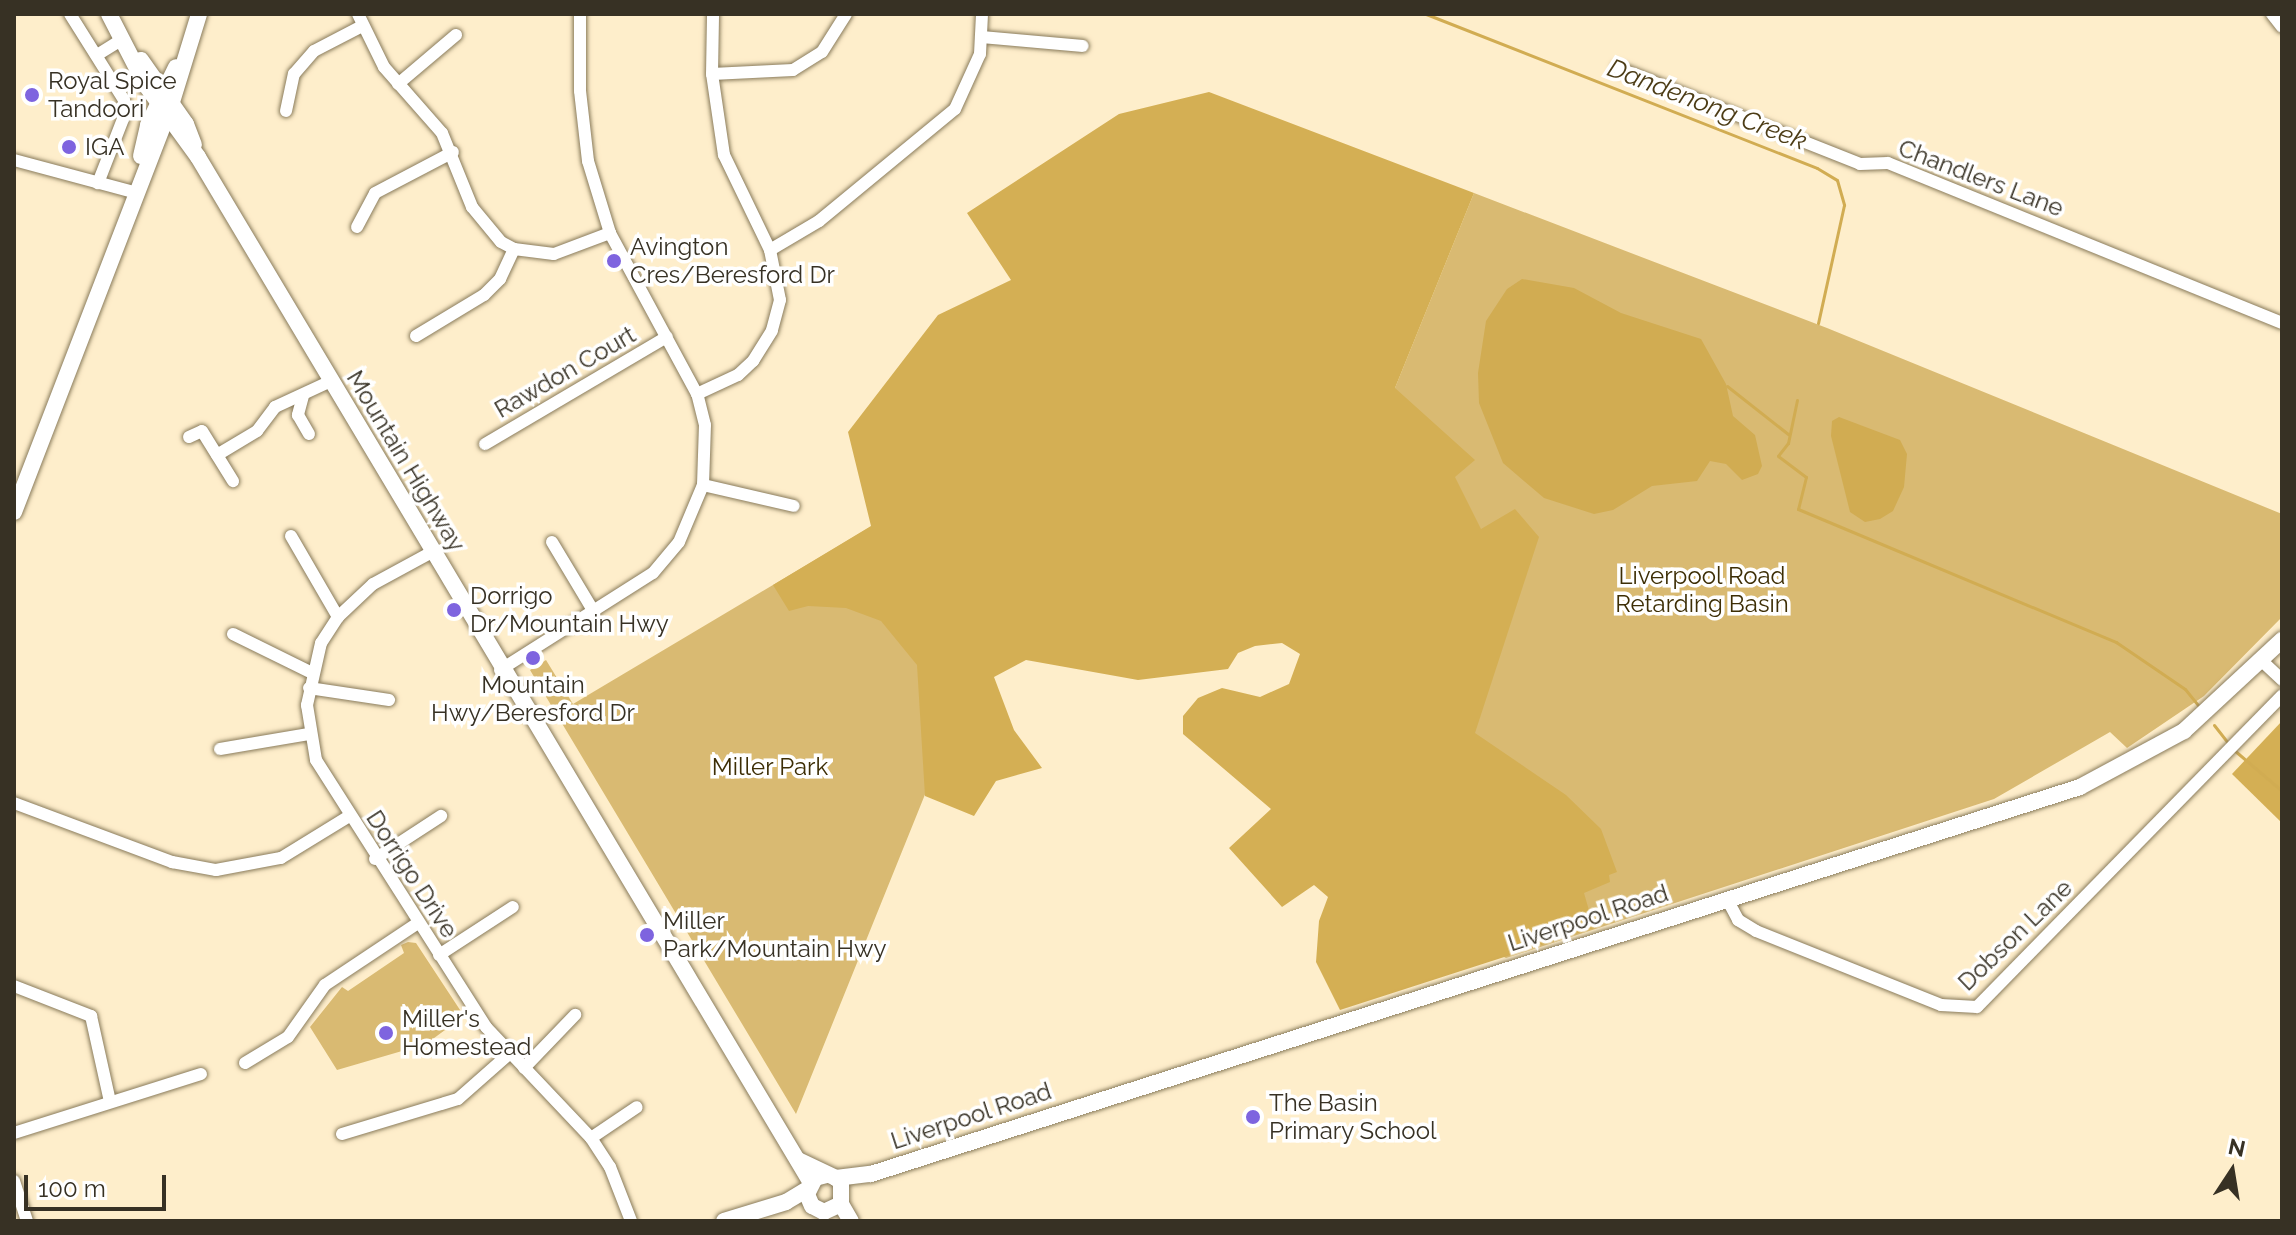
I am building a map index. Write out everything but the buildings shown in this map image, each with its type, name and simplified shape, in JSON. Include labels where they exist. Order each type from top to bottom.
[{"type":"main road","name":"Mountain Highway","points":[[109,14],[165,102],[500,670],[796,1159],[810,1192]]},
{"type":"main road","points":[[14,512],[199,14]]},
{"type":"main road","points":[[133,192],[153,152],[165,102]]},
{"type":"main road","points":[[153,152],[167,142],[195,153]]},
{"type":"main road","name":"Liverpool Road","points":[[832,1177],[871,1174],[2110,774],[2184,731],[2263,662],[2282,640]]},
{"type":"main road","points":[[796,1159],[832,1177]]},
{"type":"main road","name":"Liverpool Road","points":[[839,1209],[871,1174]]},
{"type":"main road","points":[[724,1221],[786,1202],[810,1192],[832,1177]]},
{"type":"main road","points":[[832,1177],[839,1209]]},
{"type":"main road","points":[[810,1192],[839,1209],[851,1221]]},
{"type":"street","points":[[70,14],[124,100],[123,119],[98,183]]},
{"type":"street","points":[[500,670],[653,573],[679,542],[703,485],[705,425],[697,394],[610,233],[581,118],[580,14]]},
{"type":"street","points":[[697,394],[738,375],[765,344],[780,300],[770,250],[724,155],[712,74],[713,14]]},
{"type":"street","points":[[712,74],[793,70],[822,52],[846,14]]},
{"type":"street","points":[[770,250],[819,221],[949,115],[975,70],[982,37],[982,14]]},
{"type":"street","points":[[2272,14],[2282,27]]},
{"type":"street","points":[[286,111],[294,74],[314,51],[360,20],[398,84],[453,152],[479,220],[514,249],[536,254],[572,252],[610,233]]},
{"type":"street","points":[[398,84],[456,35]]},
{"type":"street","points":[[982,37],[1083,46]]},
{"type":"street","points":[[97,55],[126,43]]},
{"type":"street","name":"Chandlers Lane","points":[[1618,68],[1860,164],[1888,163],[2282,323]]},
{"type":"street","points":[[357,227],[375,193],[453,152]]},
{"type":"street","points":[[14,160],[133,192]]},
{"type":"street","points":[[416,336],[484,295],[500,279],[514,249]]},
{"type":"street","name":"Rawdon Court","points":[[485,444],[667,337]]},
{"type":"street","points":[[217,455],[257,431],[275,407],[331,381]]},
{"type":"street","points":[[303,396],[298,415],[309,434]]},
{"type":"street","points":[[189,437],[202,431],[233,481]]},
{"type":"street","points":[[703,485],[794,506]]},
{"type":"street","points":[[291,536],[338,617]]},
{"type":"street","points":[[552,542],[594,612]]},
{"type":"street","name":"Dorrigo Drive","points":[[432,552],[373,584],[338,617],[312,673],[309,688],[309,734],[316,760],[375,859],[509,1054],[591,1138],[610,1167],[631,1221]]},
{"type":"street","points":[[233,634],[312,673]]},
{"type":"street","points":[[2263,662],[2282,680]]},
{"type":"street","points":[[309,688],[389,700]]},
{"type":"street","name":"Dobson Lane","points":[[1727,899],[1738,920],[1756,931],[1941,1005],[1969,1010],[1986,1000],[2282,696]]},
{"type":"street","points":[[220,749],[309,734]]},
{"type":"street","points":[[14,803],[172,862],[216,870],[281,858],[348,817]]},
{"type":"street","points":[[375,859],[441,816]]},
{"type":"street","points":[[439,955],[513,907]]},
{"type":"street","points":[[245,1063],[288,1037],[325,985],[418,923]]},
{"type":"street","points":[[14,986],[91,1016],[110,1102]]},
{"type":"street","points":[[524,1068],[575,1015]]},
{"type":"street","points":[[342,1134],[458,1099],[509,1054]]},
{"type":"street","points":[[14,1133],[201,1074]]},
{"type":"street","points":[[591,1138],[637,1107]]},
{"type":"street","points":[[14,1181],[27,1221]]},
{"type":"green space","name":"Liverpool Road Retarding Basin","points":[[1474,193],[1827,328],[2282,514],[2282,617],[2204,696],[2127,748],[2110,732],[1994,799],[1506,958],[1356,884],[1395,388]]},
{"type":"green space","name":"Miller Park","points":[[872,526],[968,688],[796,1114],[530,670],[546,660],[573,704]]},
{"type":"green space","points":[[416,943],[464,1016],[426,1044],[337,1070],[310,1027],[342,987],[348,991],[404,953],[401,945]]},
{"type":"shaded area","points":[[1209,92],[1474,193],[1395,388],[1475,460],[1455,477],[1481,529],[1515,509],[1539,537],[1475,733],[1566,795],[1601,829],[1617,872],[1609,875],[1610,882],[1584,893],[1594,928],[1340,1010],[1316,962],[1319,921],[1328,897],[1314,885],[1282,907],[1229,848],[1271,809],[1183,734],[1183,716],[1198,698],[1222,688],[1260,697],[1289,684],[1300,654],[1282,643],[1255,646],[1238,653],[1228,669],[1138,680],[1026,660],[994,677],[1014,730],[1042,768],[996,781],[974,816],[925,796],[917,665],[881,621],[846,608],[808,606],[789,611],[773,585],[871,526],[848,432],[938,315],[1011,280],[967,213],[1119,114]]},
{"type":"shaded area","points":[[1522,279],[1574,288],[1621,313],[1701,339],[1726,384],[1733,416],[1755,435],[1762,466],[1758,474],[1742,480],[1726,464],[1710,461],[1697,481],[1652,486],[1613,510],[1594,514],[1544,498],[1503,463],[1479,403],[1478,373],[1486,321],[1507,289]]},
{"type":"shaded area","points":[[1839,417],[1900,440],[1907,454],[1904,487],[1893,511],[1880,519],[1865,522],[1850,512],[1831,436],[1832,421]]},
{"type":"shaded area","points":[[2282,721],[2282,823],[2232,774]]},
{"type":"waterway","name":"Dandenong Creek","points":[[1426,14],[1817,168],[1837,180],[1844,205],[1818,323]]},
{"type":"waterway","points":[[1727,386],[1788,434]]},
{"type":"waterway","name":"Dandenong Creek","points":[[1797,400],[1788,443],[1778,456],[1806,477],[1798,509],[2116,642],[2185,689],[2198,705]]},
{"type":"waterway","name":"Dandenong Creek","points":[[2214,725],[2229,744]]},
{"type":"waterway","name":"Dandenong Creek","points":[[2234,750],[2282,791]]},
{"type":"place","name":"Royal Spice Tandoori","points":[[32,95]]},
{"type":"place","name":"IGA","points":[[69,147]]},
{"type":"place","name":"Avington Cres/Beresford Dr","points":[[614,261]]},
{"type":"place","name":"Dorrigo Dr/Mountain Hwy","points":[[454,610]]},
{"type":"place","name":"Mountain Hwy/Beresford Dr","points":[[533,658]]},
{"type":"place","name":"Miller Park/Mountain Hwy","points":[[647,935]]},
{"type":"place","name":"Miller's Homestead","points":[[386,1033]]},
{"type":"place","name":"The Basin Primary School","points":[[1253,1117]]}]
